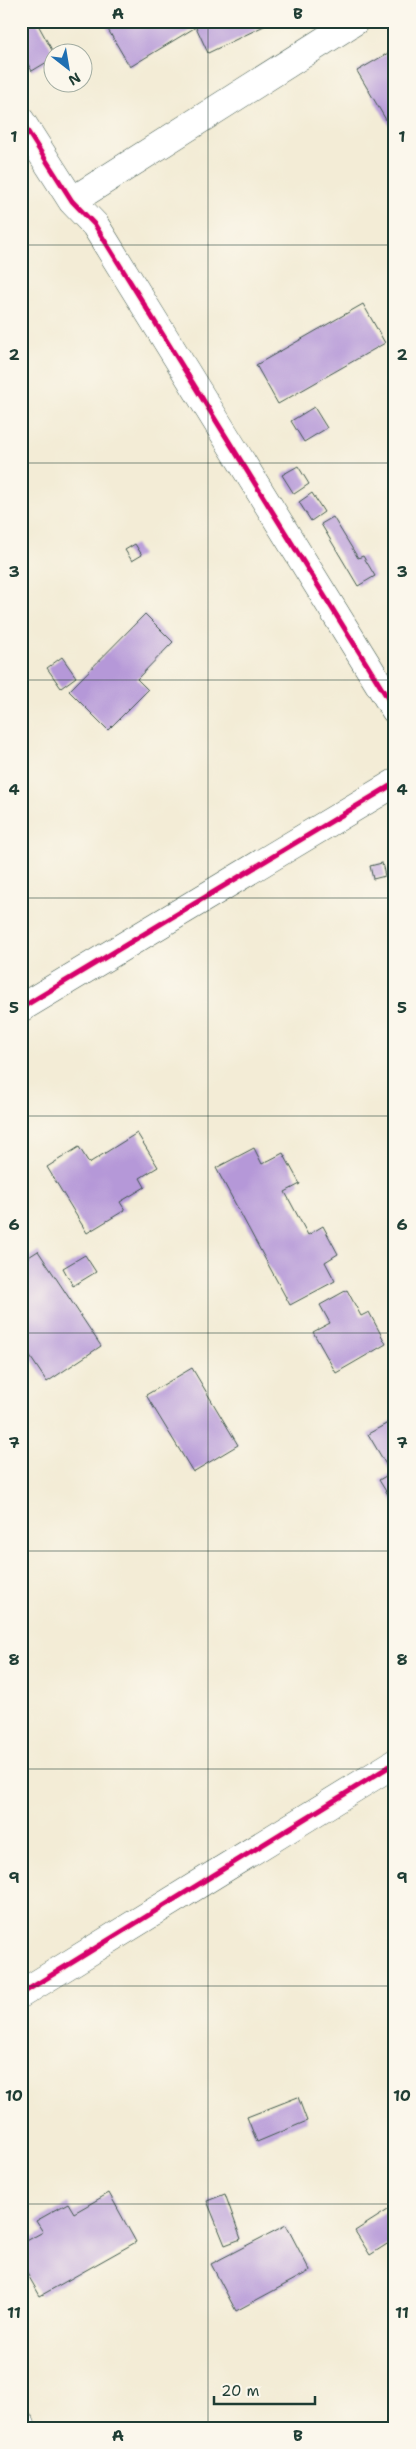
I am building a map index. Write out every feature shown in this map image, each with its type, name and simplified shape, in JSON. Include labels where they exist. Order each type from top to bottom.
[{"type":"street","points":[[72,201],[355,21]]},
{"type":"street","points":[[21,121],[72,201],[100,233],[395,710]]},
{"type":"street","points":[[21,1008],[395,783]]},
{"type":"street","points":[[21,1994],[395,1763]]},
{"type":"building","points":[[21,21],[36,21],[48,42],[42,42],[42,65],[32,71],[21,52]]},
{"type":"building","points":[[103,21],[192,21],[196,27],[130,67]]},
{"type":"building","points":[[208,21],[264,21],[266,25],[208,53],[196,27]]},
{"type":"building","points":[[395,49],[395,135],[357,71]]},
{"type":"building","points":[[363,304],[385,343],[278,404],[256,365]]},
{"type":"building","points":[[314,407],[327,428],[304,442],[291,421]]},
{"type":"building","points":[[298,466],[309,484],[294,494],[282,475]]},
{"type":"building","points":[[312,493],[324,512],[311,521],[299,502]]},
{"type":"building","points":[[333,517],[358,558],[363,556],[375,576],[358,586],[321,524]]},
{"type":"building","points":[[135,544],[142,555],[132,561],[125,550]]},
{"type":"building","points":[[145,614],[173,642],[137,679],[148,690],[108,730],[69,691]]},
{"type":"building","points":[[62,657],[76,677],[61,688],[47,668]]},
{"type":"building","points":[[382,863],[385,876],[373,879],[370,866]]},
{"type":"building","points":[[137,1133],[158,1167],[140,1178],[145,1187],[120,1202],[125,1210],[87,1233],[47,1167],[79,1147],[89,1163]]},
{"type":"building","points":[[254,1148],[262,1164],[283,1153],[300,1184],[285,1192],[308,1235],[323,1226],[338,1254],[325,1262],[335,1281],[290,1305],[216,1168]]},
{"type":"building","points":[[38,1251],[101,1346],[47,1382],[21,1343],[21,1262]]},
{"type":"building","points":[[85,1255],[96,1272],[73,1286],[63,1268]]},
{"type":"building","points":[[347,1290],[361,1316],[369,1312],[386,1344],[336,1373],[313,1332],[330,1323],[320,1305]]},
{"type":"building","points":[[192,1368],[238,1445],[193,1472],[146,1395]]},
{"type":"building","points":[[395,1419],[395,1506],[379,1480],[391,1473],[368,1434]]},
{"type":"building","points":[[298,2097],[307,2121],[257,2142],[247,2117]]},
{"type":"building","points":[[109,2193],[136,2242],[40,2296],[21,2263],[21,2244],[43,2232],[36,2221],[68,2203],[74,2213]]},
{"type":"building","points":[[225,2194],[241,2239],[225,2245],[207,2201]]},
{"type":"building","points":[[388,2210],[395,2221],[395,2239],[370,2255],[355,2231]]},
{"type":"building","points":[[286,2225],[310,2271],[236,2311],[211,2264]]},
{"type":"cycle path","points":[[21,121],[72,201],[95,225],[395,710]]},
{"type":"cycle path","points":[[21,1008],[395,783]]},
{"type":"cycle path","points":[[21,1994],[395,1763]]}]
